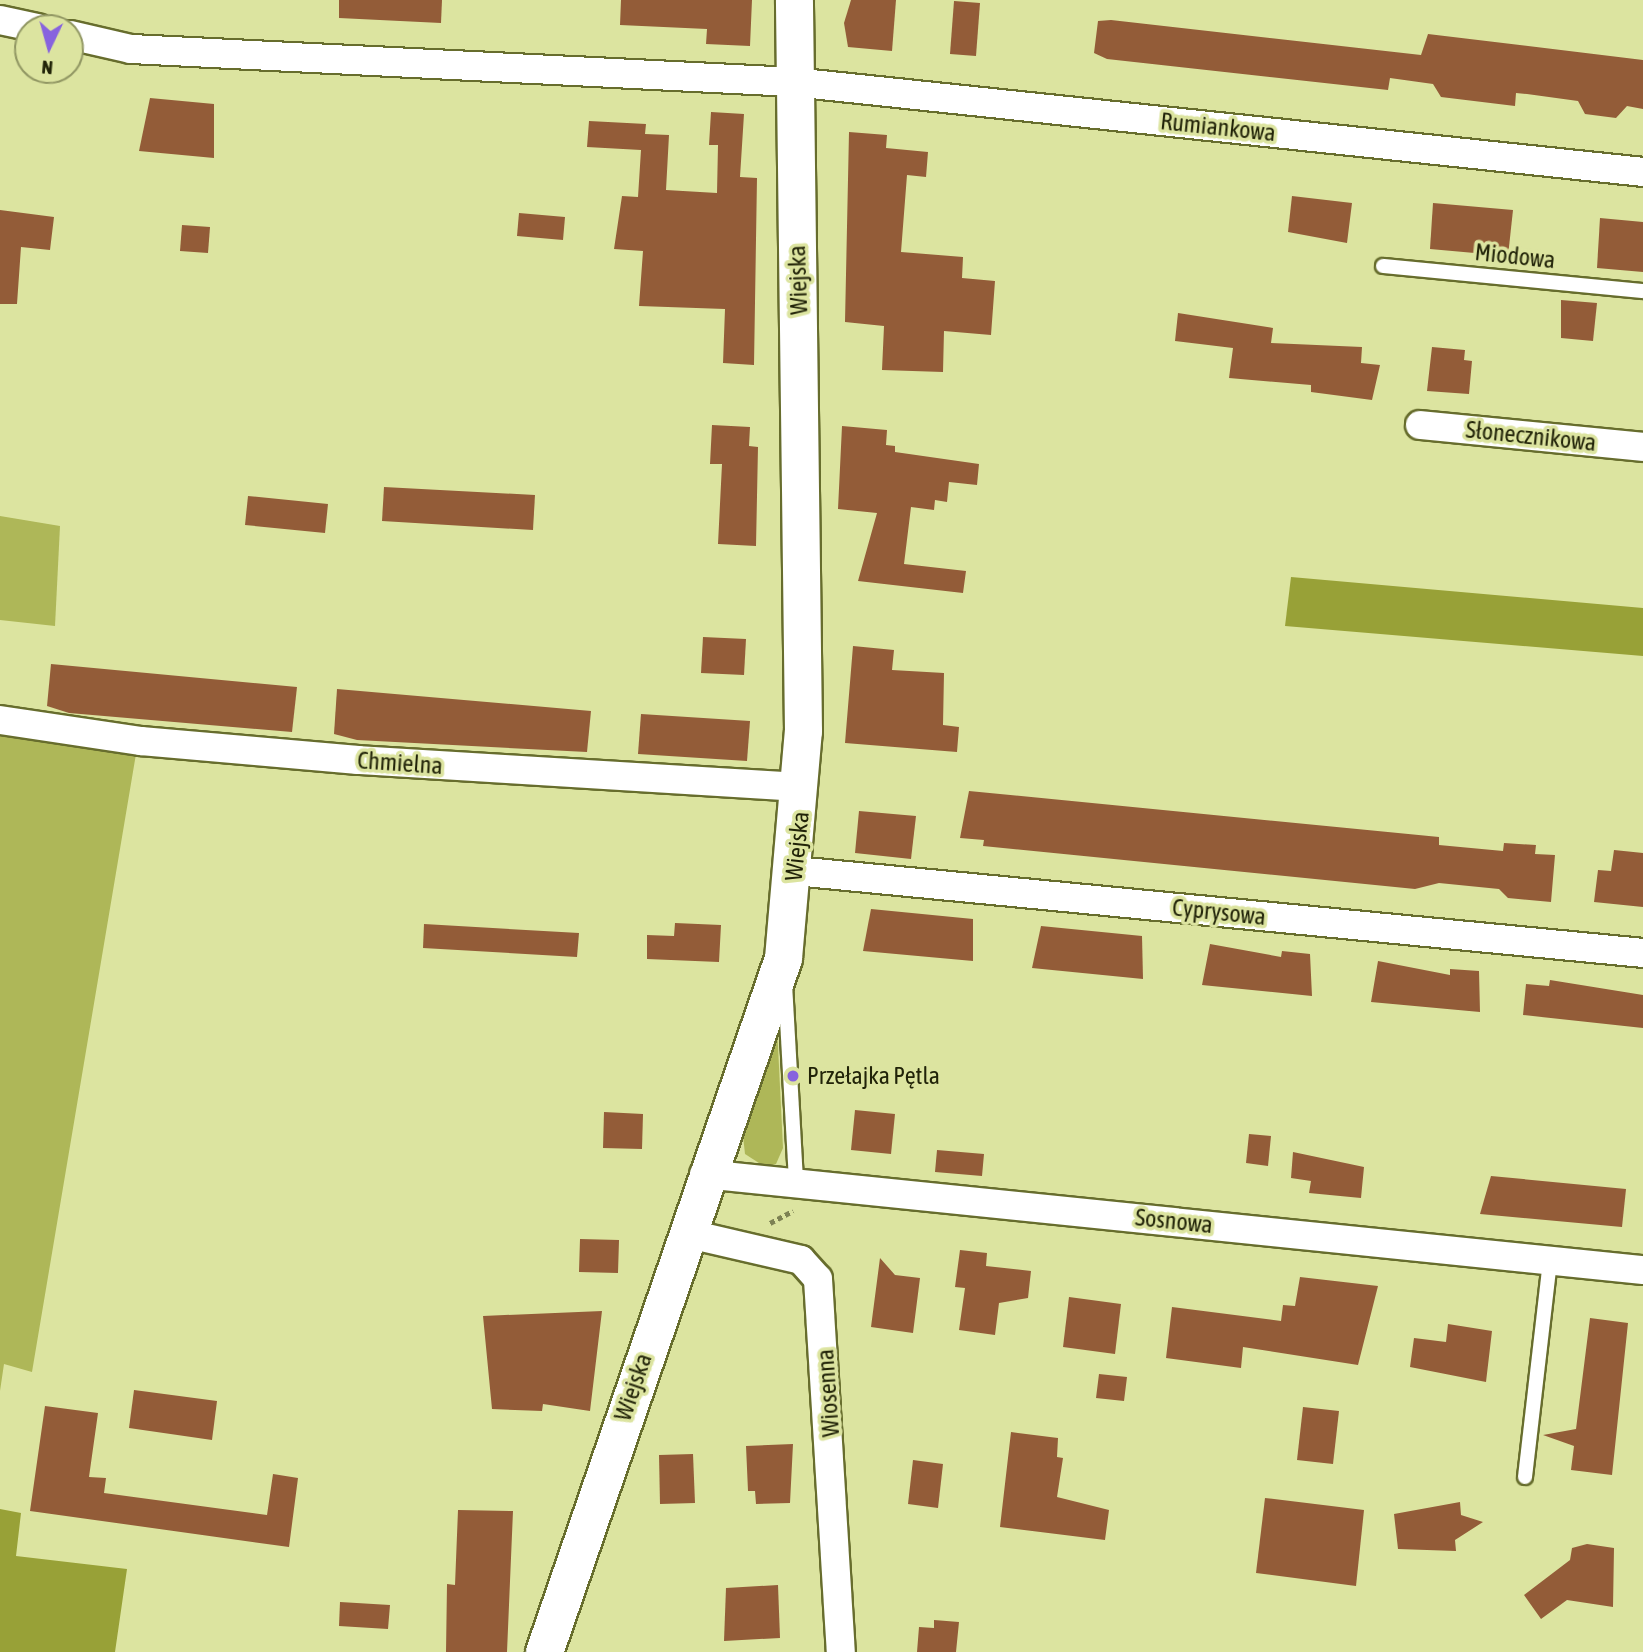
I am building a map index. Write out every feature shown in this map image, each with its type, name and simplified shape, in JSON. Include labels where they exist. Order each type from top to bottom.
[{"type":"street","name":"Wiejska","points":[[544,1652],[704,1174],[783,958],[795,871],[802,787],[794,0]]},
{"type":"street","name":"Rumiankowa","points":[[84,38],[131,49],[793,82],[1643,172]]},
{"type":"street","name":"Słonecznikowa","points":[[1420,425],[1643,447]]},
{"type":"street","name":"Chmielna","points":[[0,720],[141,741],[358,761],[802,787]]},
{"type":"street","name":"Cyprysowa","points":[[795,871],[1643,953]]},
{"type":"street","name":"Sosnowa","points":[[704,1174],[1643,1270]]},
{"type":"street","name":"Wiosenna","points":[[685,1233],[801,1259],[818,1279],[841,1652]]},
{"type":"lane","name":"Miodowa","points":[[1383,266],[1643,291]]},
{"type":"lane","points":[[783,958],[796,1182]]},
{"type":"lane","points":[[1525,1477],[1550,1261]]},
{"type":"green space","points":[[0,516],[60,526],[55,626],[0,620]]},
{"type":"green space","points":[[1291,577],[1643,608],[1643,656],[1285,626]]},
{"type":"green space","points":[[0,726],[138,742],[32,1372],[4,1364],[0,1391]]},
{"type":"green space","points":[[777,1026],[783,1148],[776,1164],[765,1167],[745,1154],[743,1136]]},
{"type":"green space","points":[[0,1509],[21,1513],[16,1556],[127,1569],[115,1652],[0,1652]]},
{"type":"building","points":[[339,0],[442,0],[441,23],[339,18]]},
{"type":"building","points":[[621,0],[752,0],[750,46],[706,44],[707,29],[620,25]]},
{"type":"building","points":[[851,0],[896,0],[892,51],[848,47],[844,23]]},
{"type":"building","points":[[954,1],[980,3],[976,56],[950,54]]},
{"type":"building","points":[[1111,20],[1421,55],[1428,34],[1643,60],[1643,109],[1627,106],[1616,118],[1585,114],[1578,101],[1516,93],[1515,106],[1441,97],[1433,84],[1390,78],[1388,90],[1107,59],[1094,53],[1098,21]]},
{"type":"building","points":[[150,98],[214,104],[214,158],[139,151]]},
{"type":"building","points":[[711,112],[744,114],[740,177],[757,178],[754,365],[723,363],[725,309],[639,306],[643,251],[614,249],[622,196],[638,197],[641,150],[587,147],[589,121],[646,124],[645,134],[669,135],[666,190],[717,193],[718,145],[709,145]]},
{"type":"building","points":[[849,132],[887,135],[886,148],[928,152],[926,177],[907,175],[901,252],[963,257],[962,278],[995,281],[991,335],[944,331],[943,372],[882,370],[884,326],[845,322]]},
{"type":"building","points":[[1292,196],[1352,203],[1347,243],[1288,232]]},
{"type":"building","points":[[1433,203],[1513,210],[1508,256],[1430,249]]},
{"type":"building","points":[[0,210],[54,217],[50,250],[21,247],[17,304],[0,304]]},
{"type":"building","points":[[519,213],[565,217],[563,240],[517,236]]},
{"type":"building","points":[[1600,218],[1643,222],[1643,272],[1597,268]]},
{"type":"building","points":[[182,225],[210,227],[208,253],[180,251]]},
{"type":"building","points":[[1561,300],[1597,303],[1593,341],[1561,338]]},
{"type":"building","points":[[1178,313],[1273,328],[1271,343],[1362,347],[1361,363],[1380,365],[1372,400],[1311,392],[1311,385],[1229,378],[1233,348],[1175,341]]},
{"type":"building","points":[[1432,347],[1465,350],[1464,360],[1472,361],[1469,394],[1427,391]]},
{"type":"building","points":[[712,425],[750,427],[749,446],[758,447],[756,546],[718,544],[722,464],[710,464]]},
{"type":"building","points":[[842,426],[887,430],[886,445],[895,446],[895,452],[979,464],[977,485],[949,482],[947,502],[935,500],[934,510],[911,507],[904,564],[966,571],[963,593],[858,581],[877,513],[838,509]]},
{"type":"building","points":[[384,487],[535,495],[533,530],[382,521]]},
{"type":"building","points":[[248,496],[328,504],[325,533],[245,525]]},
{"type":"building","points":[[703,637],[746,639],[744,675],[701,673]]},
{"type":"building","points":[[853,646],[894,650],[892,670],[944,673],[943,725],[959,727],[957,752],[845,743]]},
{"type":"building","points":[[51,664],[297,687],[292,732],[69,713],[47,706]]},
{"type":"building","points":[[337,689],[591,711],[587,752],[357,740],[334,734]]},
{"type":"building","points":[[641,714],[750,721],[747,761],[638,754]]},
{"type":"building","points":[[969,791],[1439,837],[1439,845],[1503,851],[1504,843],[1536,845],[1535,854],[1555,855],[1551,902],[1508,898],[1499,889],[1439,883],[1415,889],[983,846],[984,840],[960,838]]},
{"type":"building","points":[[859,811],[916,816],[911,859],[855,853]]},
{"type":"building","points":[[1614,850],[1643,853],[1643,907],[1594,902],[1598,870],[1611,871]]},
{"type":"building","points":[[871,909],[973,919],[973,961],[863,951]]},
{"type":"building","points":[[675,923],[721,925],[719,962],[647,959],[647,935],[674,936]]},
{"type":"building","points":[[424,924],[579,933],[577,957],[423,948]]},
{"type":"building","points":[[1041,926],[1142,936],[1143,979],[1032,968]]},
{"type":"building","points":[[1210,944],[1281,957],[1282,951],[1310,954],[1312,996],[1202,985]]},
{"type":"building","points":[[1378,961],[1450,975],[1450,969],[1479,971],[1480,1012],[1371,1002]]},
{"type":"building","points":[[1550,980],[1643,995],[1643,1028],[1523,1015],[1526,984],[1549,986]]},
{"type":"building","points":[[855,1110],[895,1114],[891,1154],[851,1150]]},
{"type":"building","points":[[604,1112],[643,1114],[642,1149],[603,1148]]},
{"type":"building","points":[[1249,1134],[1271,1136],[1268,1166],[1246,1163]]},
{"type":"building","points":[[937,1150],[984,1154],[982,1176],[935,1172]]},
{"type":"building","points":[[1293,1152],[1364,1167],[1361,1198],[1309,1193],[1311,1181],[1291,1178]]},
{"type":"building","points":[[1491,1176],[1626,1189],[1622,1227],[1480,1214]]},
{"type":"building","points":[[580,1239],[619,1240],[618,1273],[579,1272]]},
{"type":"building","points":[[960,1250],[987,1253],[986,1266],[1031,1271],[1028,1298],[999,1303],[995,1335],[959,1330],[965,1288],[955,1287]]},
{"type":"building","points":[[880,1258],[895,1275],[920,1278],[913,1333],[871,1327]]},
{"type":"building","points":[[1300,1277],[1378,1286],[1358,1365],[1243,1347],[1241,1368],[1166,1358],[1172,1307],[1281,1321],[1283,1305],[1295,1306]]},
{"type":"building","points":[[1069,1297],[1121,1304],[1115,1354],[1063,1347]]},
{"type":"building","points":[[602,1311],[590,1411],[543,1404],[542,1411],[492,1409],[483,1316]]},
{"type":"building","points":[[1590,1318],[1628,1323],[1612,1475],[1571,1470],[1574,1446],[1543,1435],[1576,1429]]},
{"type":"building","points":[[1448,1324],[1492,1331],[1486,1382],[1410,1367],[1414,1338],[1446,1342]]},
{"type":"building","points":[[1099,1374],[1127,1377],[1124,1401],[1096,1398]]},
{"type":"building","points":[[134,1390],[217,1401],[212,1440],[129,1428]]},
{"type":"building","points":[[45,1406],[98,1413],[89,1477],[106,1478],[104,1493],[267,1515],[273,1474],[298,1478],[289,1547],[30,1511]]},
{"type":"building","points":[[1303,1407],[1339,1411],[1333,1464],[1297,1460]]},
{"type":"building","points":[[1011,1432],[1058,1438],[1057,1457],[1063,1458],[1057,1497],[1109,1510],[1105,1540],[1000,1527]]},
{"type":"building","points":[[793,1444],[790,1503],[756,1504],[755,1491],[748,1491],[746,1446]]},
{"type":"building","points":[[693,1454],[695,1503],[660,1504],[659,1455]]},
{"type":"building","points":[[913,1460],[943,1464],[938,1508],[908,1504]]},
{"type":"building","points":[[1265,1498],[1364,1510],[1356,1586],[1256,1573]]},
{"type":"building","points":[[1460,1502],[1461,1515],[1483,1522],[1455,1540],[1456,1551],[1398,1549],[1394,1514]]},
{"type":"building","points":[[458,1510],[513,1511],[507,1652],[446,1652],[447,1584],[455,1585]]},
{"type":"building","points":[[1587,1544],[1614,1548],[1613,1607],[1567,1600],[1541,1619],[1524,1595],[1570,1560],[1572,1548]]},
{"type":"building","points":[[778,1585],[780,1638],[724,1641],[726,1588]]},
{"type":"building","points":[[340,1602],[390,1605],[388,1629],[339,1626]]},
{"type":"building","points":[[934,1620],[959,1622],[956,1652],[917,1652],[919,1627],[934,1628]]},
{"type":"place","name":"Przełajka Pętla","points":[[793,1076]]}]
